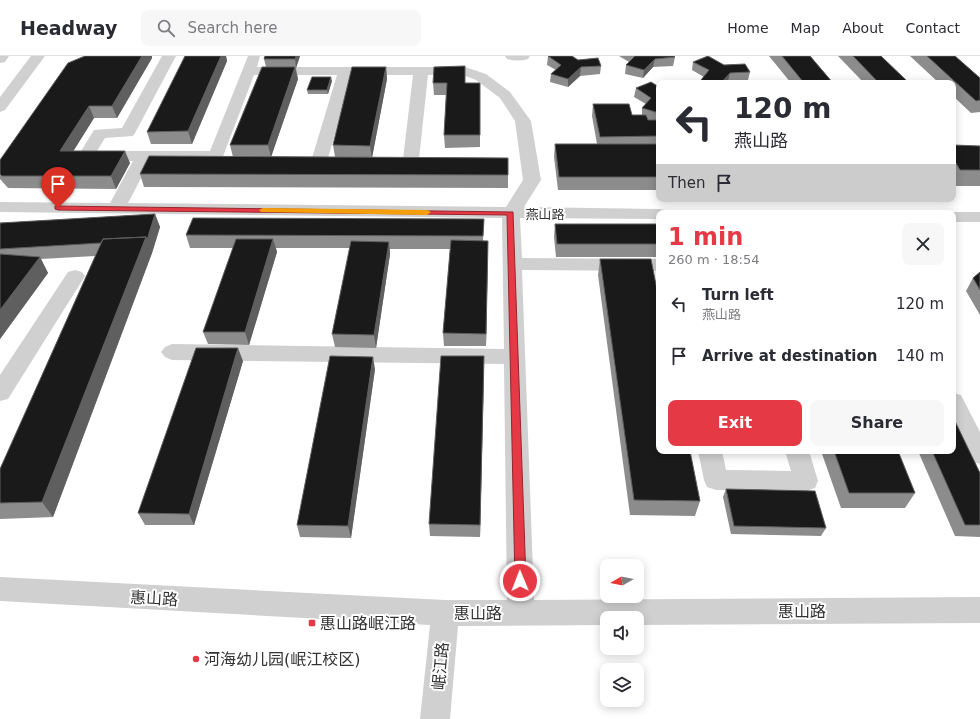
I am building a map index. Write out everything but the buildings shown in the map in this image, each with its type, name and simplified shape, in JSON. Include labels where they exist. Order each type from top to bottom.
[{"type":"street","points":[[0,107],[38,56]]},
{"type":"street","points":[[169,56],[127,132],[100,133],[86,156],[216,156],[254,56]]},
{"type":"street","points":[[512,56],[523,56]]},
{"type":"street","points":[[248,71],[465,71],[481,77],[505,95],[523,121],[532,180],[511,213],[521,613]]},
{"type":"street","points":[[320,158],[346,71]]},
{"type":"street","points":[[411,159],[421,71]]},
{"type":"street","points":[[116,209],[144,156]]},
{"type":"street","name":"燕山路","points":[[0,207],[656,214]]},
{"type":"street","points":[[956,217],[980,217]]},
{"type":"street","points":[[512,264],[656,266]]},
{"type":"street","points":[[0,393],[75,276]]},
{"type":"street","points":[[172,352],[515,357]]},
{"type":"street","points":[[956,407],[980,455]]},
{"type":"street","points":[[711,454],[716,480],[806,481],[798,454]]},
{"type":"street","name":"惠山路","points":[[0,589],[445,613],[980,610]]},
{"type":"street","name":"岷江路","points":[[435,719],[445,613]]},
{"type":"slow traffic","points":[[263,210],[427,212]]},
{"type":"place","name":"惠山路岷江路","points":[[312,623]]},
{"type":"place","name":"河海幼儿园(岷江校区)","points":[[196,659]]},
{"type":"route","points":[[58,208],[511,213],[520,581]]}]
